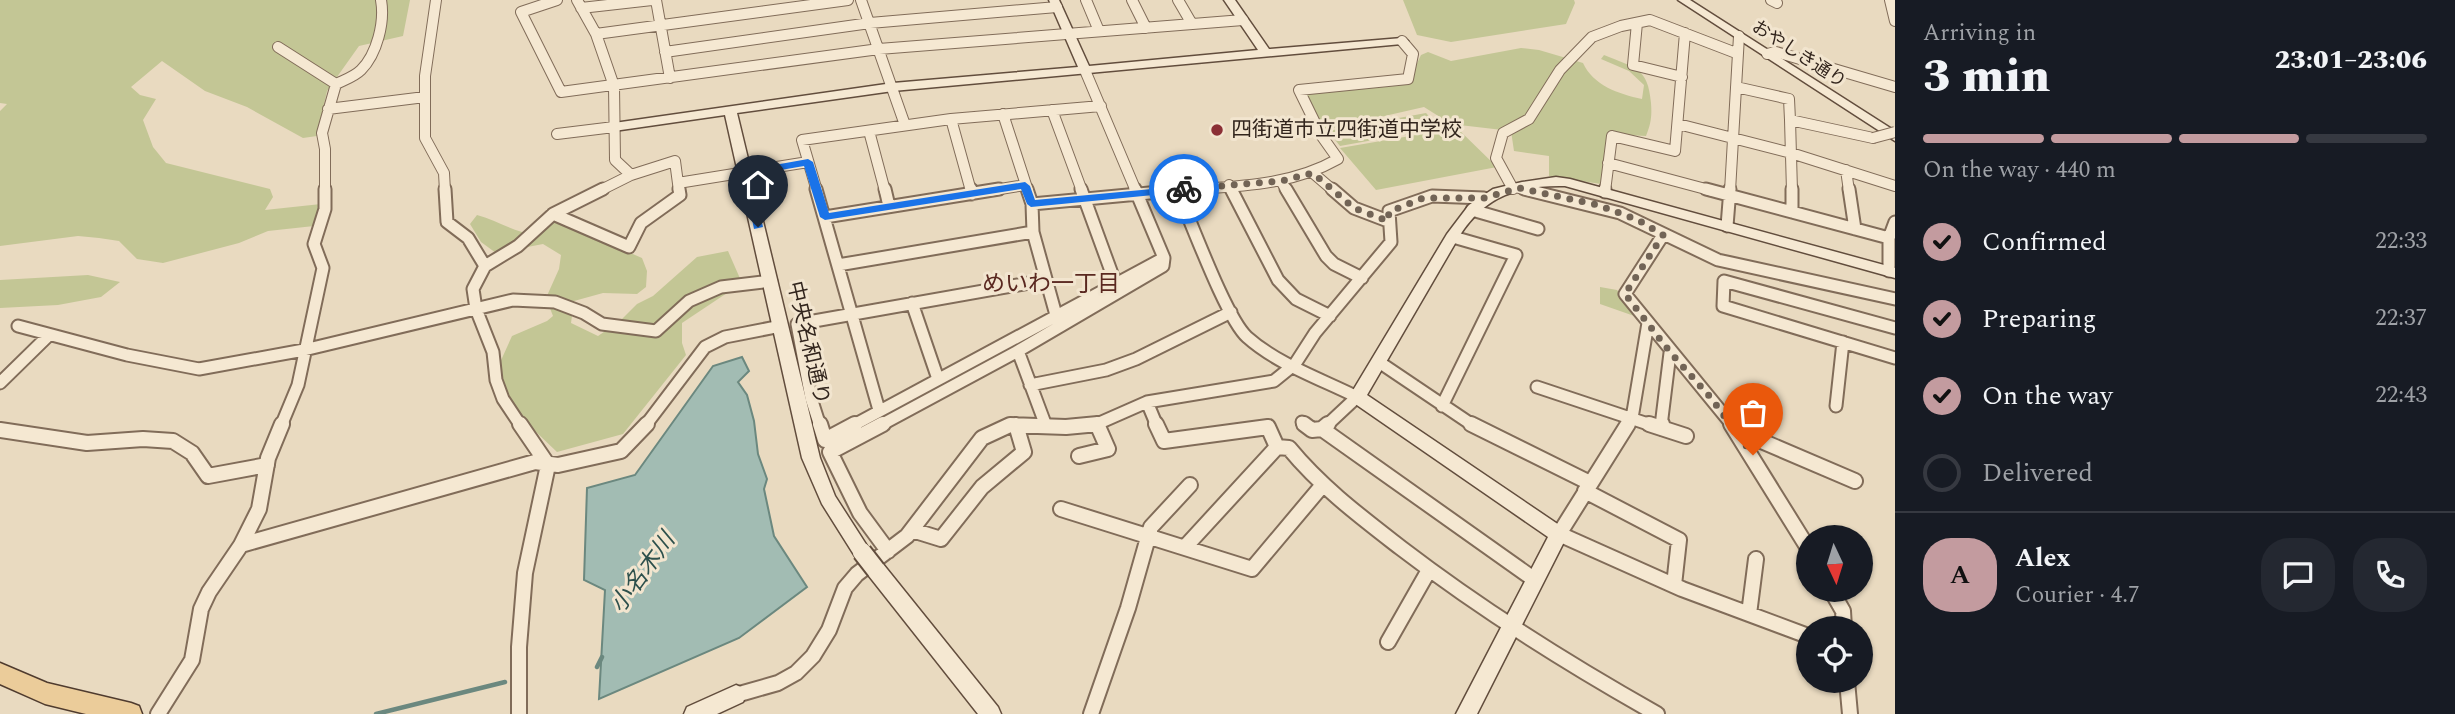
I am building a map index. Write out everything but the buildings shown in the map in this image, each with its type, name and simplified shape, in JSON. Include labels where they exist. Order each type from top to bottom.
[{"type":"main road","points":[[0,673],[45,693],[131,714]]},
{"type":"street","points":[[158,714],[192,660],[201,609],[209,592],[241,545],[258,509],[267,465],[298,385],[324,268],[314,244],[326,209],[325,149],[322,133],[336,84],[362,70],[373,50],[381,28],[381,0]]},
{"type":"street","points":[[436,0],[425,76],[425,138],[428,148],[444,173],[447,222],[467,238],[485,266]]},
{"type":"street","points":[[557,0],[521,12],[561,92],[879,50],[1243,20]]},
{"type":"street","points":[[631,174],[615,160],[614,86],[596,34],[579,4],[654,0],[670,78]]},
{"type":"street","points":[[596,34],[848,0]]},
{"type":"street","points":[[861,0],[905,125]]},
{"type":"street","points":[[1086,0],[1100,31]]},
{"type":"street","points":[[1132,0],[1146,28]]},
{"type":"street","points":[[1178,0],[1192,24]]},
{"type":"street","points":[[1229,0],[1266,53]]},
{"type":"street","name":"おやしき通り","points":[[1684,0],[1895,134]]},
{"type":"street","points":[[1891,0],[1895,15]]},
{"type":"street","points":[[665,52],[870,23],[1055,4],[1070,34],[1164,258],[1163,266],[1018,351],[830,453],[860,513],[888,551]]},
{"type":"street","points":[[1735,53],[1650,20],[1621,26],[1591,37],[1560,70],[1529,118],[1503,133],[1496,158],[1516,188],[1598,205],[1638,220],[1663,235],[1718,260],[1895,299]]},
{"type":"street","points":[[1637,23],[1633,65],[1682,77]]},
{"type":"street","points":[[1605,192],[1612,136],[1675,151],[1685,33]]},
{"type":"street","points":[[1727,226],[1734,138],[1735,53],[1739,36]]},
{"type":"street","points":[[557,134],[893,87],[1084,68],[1402,41],[1413,54],[1408,79],[1299,90],[1321,135],[1338,159],[1313,173],[1281,181],[1031,204]]},
{"type":"street","points":[[278,47],[336,84]]},
{"type":"street","points":[[1767,54],[1776,52],[1895,87]]},
{"type":"street","points":[[1736,87],[1789,99],[1792,212]]},
{"type":"street","points":[[328,108],[425,97]]},
{"type":"street","points":[[879,410],[802,140],[951,119],[1101,106]]},
{"type":"street","points":[[1052,110],[1115,282]]},
{"type":"street","name":"中央名和通り","points":[[730,111],[811,458],[828,499],[862,552],[991,714]]},
{"type":"street","points":[[1003,114],[1031,204],[1032,232],[1056,315]]},
{"type":"street","points":[[951,119],[972,194]]},
{"type":"street","points":[[1790,120],[1873,138],[1895,134]]},
{"type":"street","points":[[1678,124],[1791,153],[1895,186]]},
{"type":"street","points":[[869,131],[889,206]]},
{"type":"street","points":[[519,714],[519,647],[525,573],[548,466],[503,399],[496,380],[493,352],[476,309],[474,289],[485,266],[519,246],[553,214],[631,174],[675,161],[680,195],[641,223],[629,247],[553,214]]},
{"type":"street","points":[[678,183],[808,162]]},
{"type":"street","points":[[1608,163],[1889,238]]},
{"type":"street","points":[[1846,170],[1855,229]]},
{"type":"street","points":[[1313,173],[1354,208],[1388,221]]},
{"type":"street","points":[[1281,181],[1326,256],[1334,264],[1362,278]]},
{"type":"street","points":[[694,714],[796,673],[813,656],[829,630],[845,588],[912,530],[965,457],[982,438],[995,430],[1017,425],[1097,424],[1147,402],[1274,381],[1294,364],[1391,242],[1389,212],[1423,198],[1484,198],[1516,188],[1558,181],[1892,272],[1889,238],[1895,222]]},
{"type":"street","points":[[1229,185],[1278,280],[1307,306],[1330,316]]},
{"type":"street","points":[[825,217],[1025,186]]},
{"type":"street","points":[[1177,190],[1231,312],[1245,335],[1255,344],[1357,397],[1559,534],[1674,585],[1796,632]]},
{"type":"street","points":[[1302,422],[1312,430],[1322,429],[1357,397],[1453,237],[1484,198]]},
{"type":"street","points":[[1472,210],[1538,229]]},
{"type":"street","points":[[838,265],[1032,232]]},
{"type":"street","points":[[1663,235],[1625,294],[1737,431],[1796,528]]},
{"type":"street","points":[[1442,406],[1516,255],[1453,237]]},
{"type":"street","points":[[1046,280],[797,324],[811,398],[825,440],[1164,258]]},
{"type":"street","points":[[18,326],[127,355],[199,369],[304,350],[513,300],[555,302],[602,324],[656,331],[689,301],[721,287],[771,281]]},
{"type":"street","points":[[1895,328],[1724,281],[1723,306],[1895,358]]},
{"type":"street","points":[[912,303],[938,379]]},
{"type":"street","points":[[1030,385],[1106,370],[1136,359],[1231,312]]},
{"type":"street","points":[[1466,714],[1559,534],[1632,418],[1648,323]]},
{"type":"street","points":[[241,545],[534,462],[548,466],[621,452],[636,438],[705,347],[725,337],[781,326]]},
{"type":"street","points":[[0,383],[49,335]]},
{"type":"street","points":[[1836,406],[1843,342]]},
{"type":"street","points":[[1018,351],[1046,426]]},
{"type":"street","points":[[1661,428],[1670,352]]},
{"type":"street","points":[[1379,362],[1476,427],[1679,540],[1674,585]]},
{"type":"street","points":[[1537,387],[1686,436]]},
{"type":"street","points":[[1147,402],[1164,441],[1268,427],[1276,447]]},
{"type":"street","points":[[1079,456],[1108,449],[1097,424]]},
{"type":"street","points":[[912,530],[941,539],[982,487],[1024,452],[1017,425]]},
{"type":"street","points":[[1322,429],[1535,580]]},
{"type":"street","points":[[0,430],[87,443],[143,439],[173,441],[192,453],[208,476],[267,465]]},
{"type":"street","points":[[1737,431],[1855,481]]},
{"type":"street","points":[[1276,447],[1289,448],[1321,486],[1429,570],[1511,628],[1657,714]]},
{"type":"street","points":[[1186,546],[1276,447]]},
{"type":"street","points":[[1091,714],[1129,608],[1151,527],[1190,485]]},
{"type":"street","points":[[1060,509],[1093,521],[1186,546],[1252,569],[1321,486]]},
{"type":"street","points":[[1749,614],[1756,559]]},
{"type":"street","points":[[1388,642],[1429,570]]},
{"type":"street","points":[[1848,693],[1850,714]]},
{"type":"green space","points":[[0,0],[410,0],[403,36],[359,46],[327,91],[317,136],[303,138],[247,107],[205,91],[162,61],[131,87],[140,95],[156,99],[143,120],[153,147],[166,163],[270,189],[273,197],[265,210],[321,204],[314,226],[268,231],[239,243],[163,263],[137,259],[119,241],[99,238],[78,236],[0,246],[0,111],[7,104],[0,103]]},
{"type":"green space","points":[[1403,0],[1574,0],[1575,3],[1566,24],[1451,42],[1417,35]]},
{"type":"green space","points":[[1521,48],[1539,50],[1583,63],[1587,71],[1600,83],[1642,99],[1644,85],[1629,71],[1601,59],[1604,55],[1632,66],[1643,75],[1651,103],[1648,132],[1646,136],[1607,134],[1601,184],[1549,176],[1549,156],[1514,151],[1511,131],[1451,124],[1424,107],[1323,130],[1306,96],[1306,92],[1408,82],[1421,55],[1428,52],[1451,61]]},
{"type":"green space","points":[[1426,113],[1440,128],[1340,146],[1328,131]]},
{"type":"green space","points":[[1457,128],[1497,167],[1376,190],[1340,148]]},
{"type":"green space","points":[[477,215],[521,232],[537,235],[549,222],[566,225],[642,258],[647,271],[646,287],[637,294],[603,293],[574,301],[571,323],[598,336],[620,321],[637,304],[653,296],[697,257],[728,251],[742,283],[682,323],[682,343],[686,355],[623,434],[557,452],[513,410],[498,367],[512,336],[553,316],[546,298],[559,269],[561,255],[543,244],[496,253],[481,242],[470,224]]},
{"type":"green space","points":[[88,275],[120,282],[101,297],[58,305],[0,308],[0,280]]},
{"type":"green space","points":[[1600,287],[1617,290],[1640,318],[1600,304]]},
{"type":"water","points":[[742,357],[749,371],[738,382],[747,395],[754,421],[758,454],[767,479],[764,489],[774,536],[807,587],[739,638],[599,699],[605,590],[584,580],[587,488],[635,475],[713,366]]},
{"type":"waterway","name":"小名木川","points":[[597,667],[602,657]]},
{"type":"waterway","name":"小名木川","points":[[376,714],[505,682]]},
{"type":"way so far","points":[[1184,189],[1281,181],[1313,173],[1354,208],[1388,221],[1389,212],[1398,206],[1410,205],[1423,198],[1484,198],[1519,188],[1598,205],[1638,220],[1663,235],[1625,294],[1670,352],[1711,398],[1753,455]]},
{"type":"place","name":"四街道市立四街道中学校","points":[[1217,130]]},
{"type":"district","name":"めいわ一丁目","points":[[1051,284]]},
{"type":"route","points":[[758,227],[745,173],[808,162],[825,217],[1025,186],[1031,204],[1184,189]]}]
